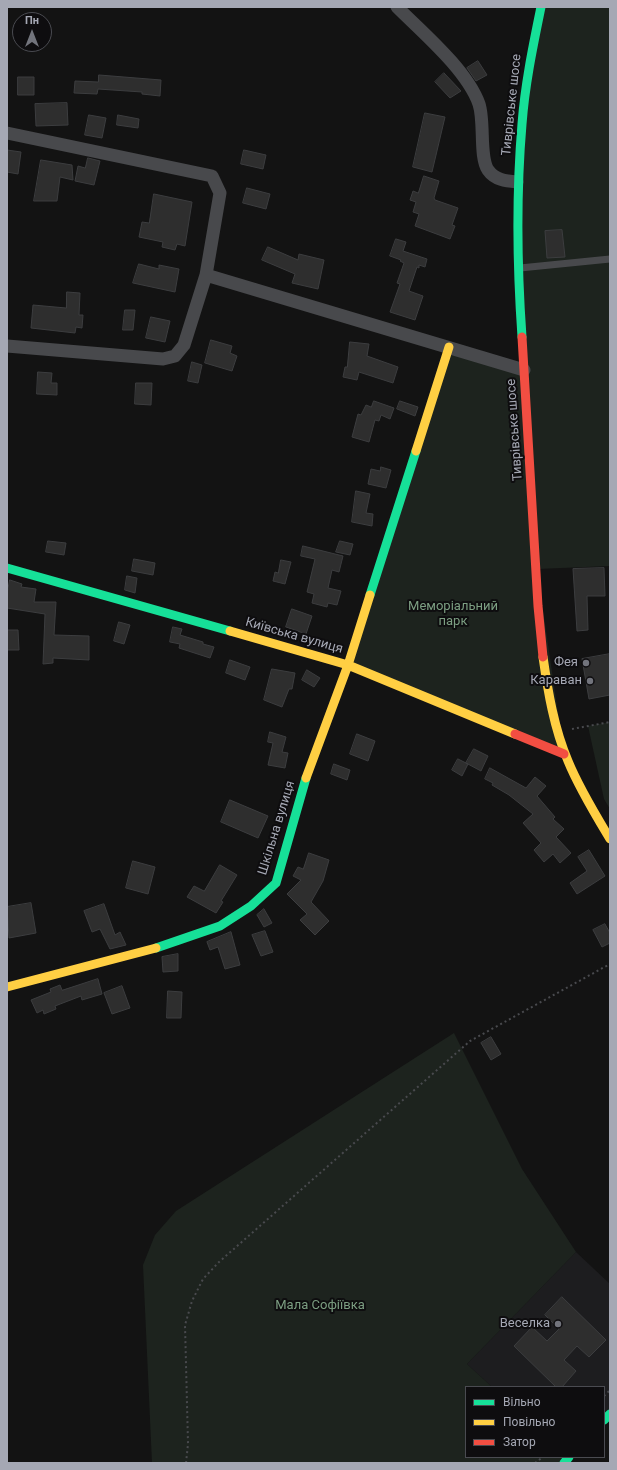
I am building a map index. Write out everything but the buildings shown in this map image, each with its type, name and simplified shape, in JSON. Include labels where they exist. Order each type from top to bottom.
[{"type":"street","points":[[398,7],[444,54],[466,80],[476,96],[482,116],[484,162],[487,169],[493,176],[502,180],[517,182]]},
{"type":"street","name":"Тиврівське шосе","points":[[541,7],[527,70],[517,182],[519,268],[524,370],[541,636],[547,685],[564,754],[577,781],[610,840]]},
{"type":"street","points":[[7,133],[212,176],[220,193],[206,276],[184,344],[175,356],[163,359],[7,346]]},
{"type":"street","points":[[206,276],[524,370]]},
{"type":"street","name":"Шкільна вулиця","points":[[7,987],[144,952],[220,926],[251,906],[276,883],[301,791],[348,665],[449,347]]},
{"type":"street","name":"Київська вулиця","points":[[7,568],[348,665],[564,754]]},
{"type":"lane","points":[[519,268],[610,259]]},
{"type":"path","points":[[558,731],[610,722]]},
{"type":"path","points":[[186,1463],[188,1444],[185,1325],[192,1301],[204,1279],[219,1262],[470,1041],[610,964]]},
{"type":"shaded area","name":"Веселка","points":[[576,1252],[610,1284],[610,1414],[605,1419],[605,1386],[491,1386],[467,1364]]},
{"type":"green space","name":"Меморіальний парк","points":[[541,7],[610,7],[610,566],[537,569],[564,754],[348,665],[449,347],[523,370],[517,182]]},
{"type":"green space","points":[[610,722],[610,809],[604,799],[588,726]]},
{"type":"green space","name":"Мала Софіївка","points":[[454,1033],[522,1169],[576,1252],[467,1364],[491,1386],[465,1386],[465,1458],[568,1458],[564,1463],[152,1463],[143,1265],[155,1235],[176,1211]]},
{"type":"traffic: fast","points":[[522,337],[518,230],[520,151],[527,80],[541,7]]},
{"type":"traffic: fast","points":[[370,595],[416,451]]},
{"type":"traffic: fast","points":[[7,568],[230,631]]},
{"type":"traffic: fast","points":[[156,948],[220,926],[251,906],[276,883],[306,778]]},
{"type":"traffic: fast","points":[[605,1419],[610,1414]]},
{"type":"traffic: fast","points":[[564,1463],[568,1458]]},
{"type":"traffic: slow","points":[[416,451],[449,347]]},
{"type":"traffic: slow","points":[[306,778],[348,665],[370,595]]},
{"type":"traffic: slow","points":[[230,631],[348,665],[515,734]]},
{"type":"traffic: slow","points":[[543,657],[552,710],[563,748],[582,791],[610,839]]},
{"type":"traffic: slow","points":[[7,987],[156,948]]},
{"type":"traffic: jam","points":[[522,337],[538,606],[543,657]]},
{"type":"traffic: jam","points":[[515,734],[564,754]]},
{"type":"place","name":"Фея","points":[[586,663]]},
{"type":"place","name":"Караван","points":[[590,681]]},
{"type":"place","name":"Веселка","points":[[558,1324]]}]
